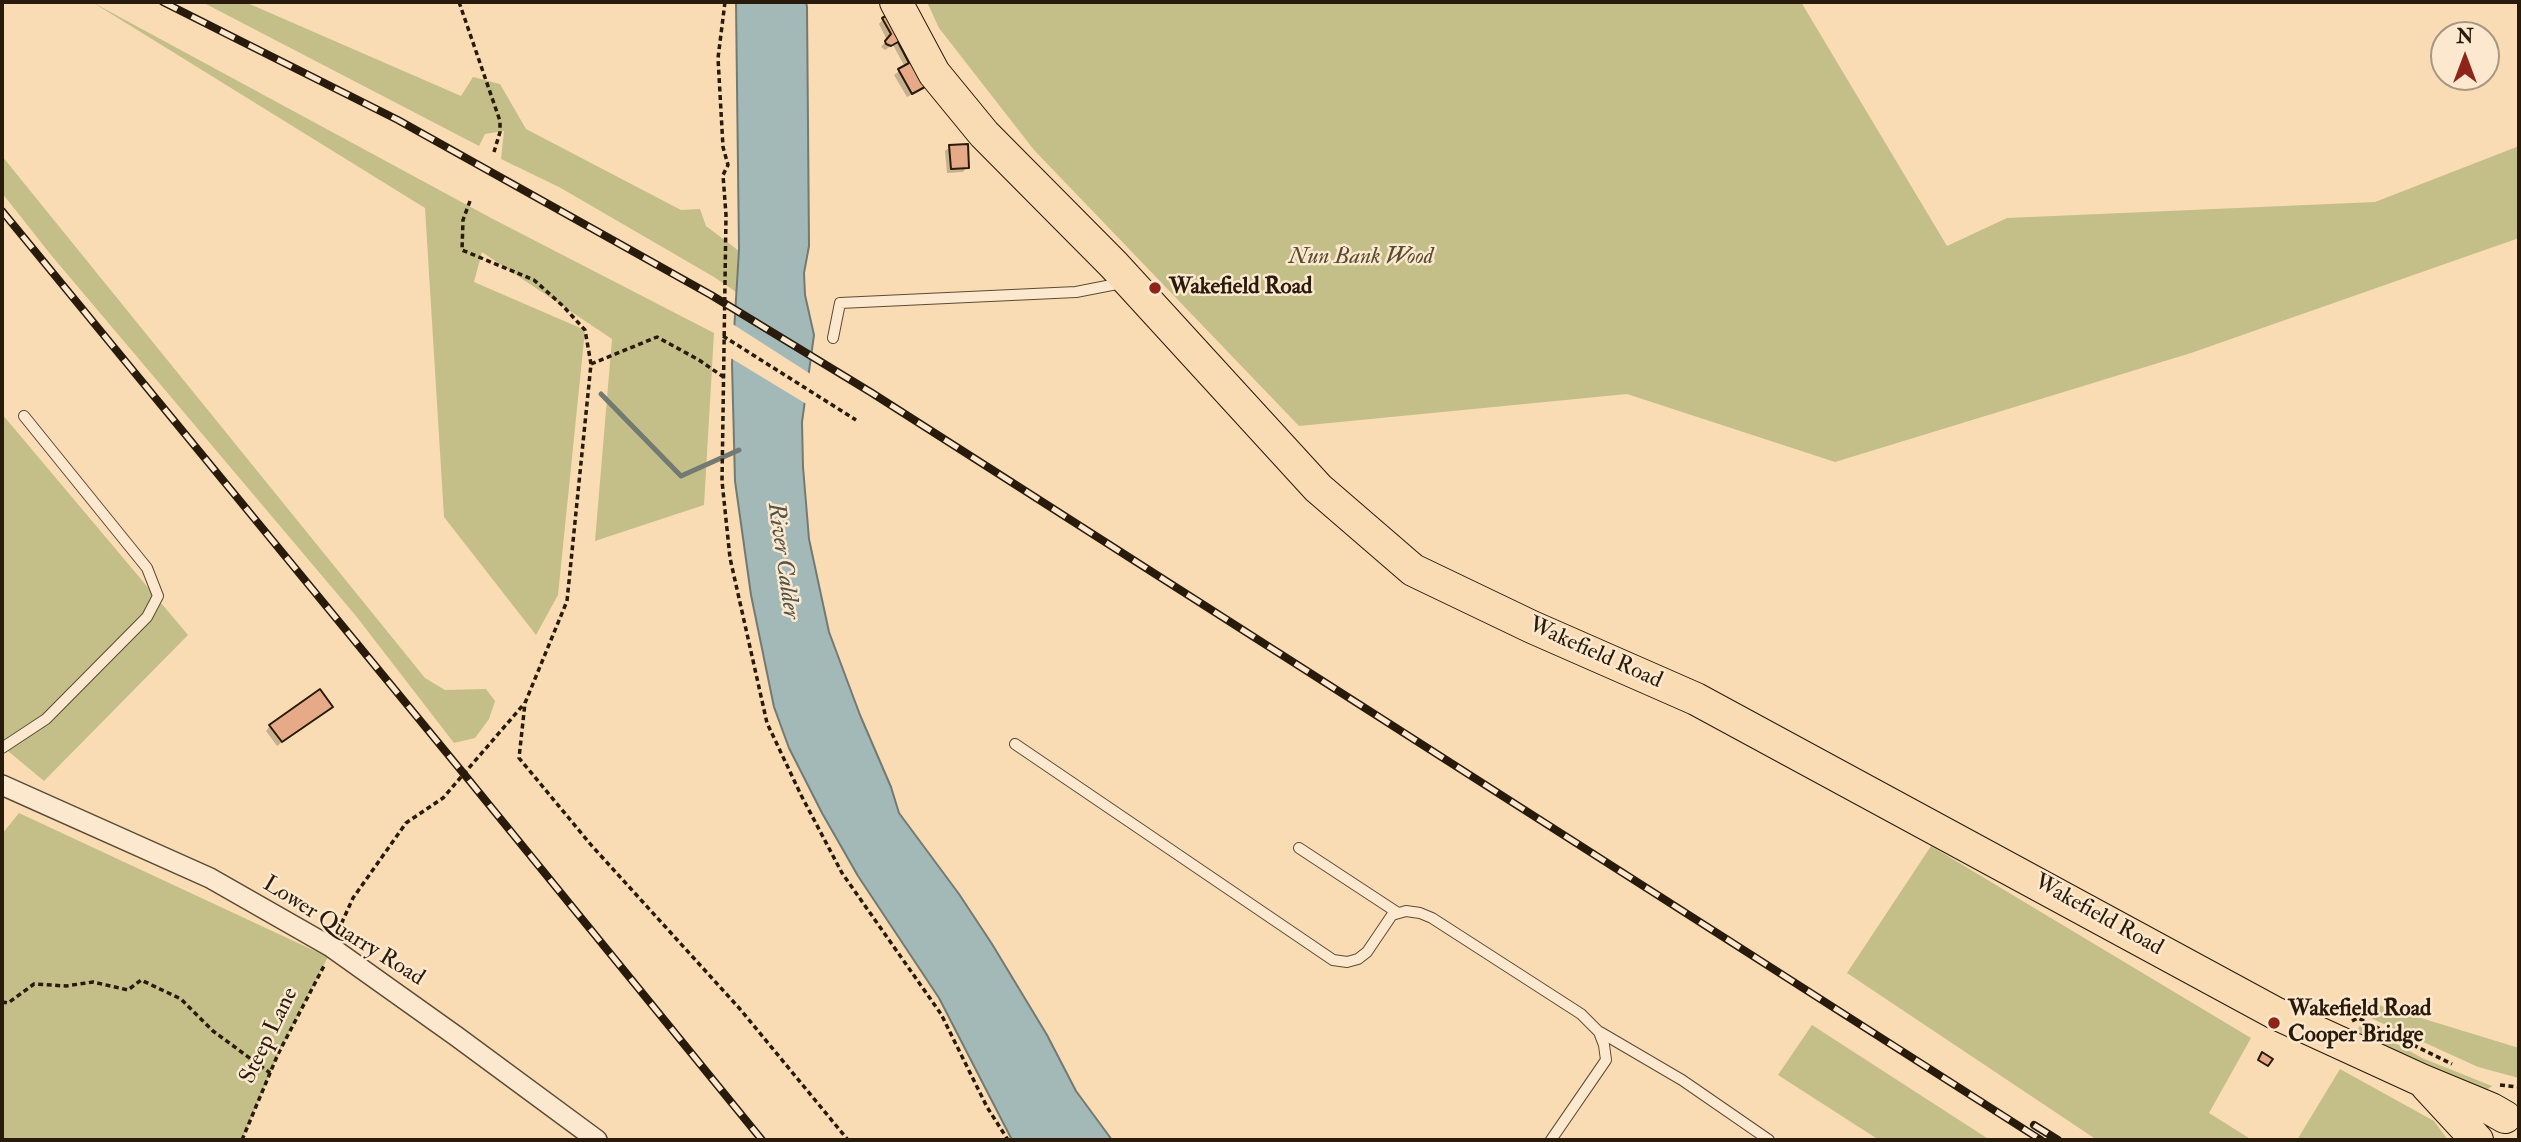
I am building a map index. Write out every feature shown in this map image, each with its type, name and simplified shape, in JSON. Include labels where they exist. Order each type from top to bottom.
[{"type":"highway","name":"Wakefield Road","points":[[896,2],[934,73],[984,134],[1130,282],[1318,488],[1413,570],[1532,627],[1696,699],[2275,1013],[2421,1080],[2512,1116]]},
{"type":"highway","name":"Wakefield Road","points":[[2421,1080],[2477,1140]]},
{"type":"highway","points":[[2484,1140],[2493,1126],[2512,1116]]},
{"type":"street","name":"Lower Quarry Road","points":[[2,785],[210,878],[331,947],[597,1140]]},
{"type":"lane","points":[[833,338],[840,303],[1076,292],[1130,282]]},
{"type":"lane","points":[[2,748],[46,719],[148,617],[158,596],[148,568],[24,416]]},
{"type":"lane","points":[[1015,744],[1333,960],[1358,959],[1367,952],[1392,915],[1406,911],[1420,913],[1432,918],[1581,1014],[1599,1032],[1682,1080],[1769,1140]]},
{"type":"lane","points":[[1299,848],[1398,913]]},
{"type":"lane","points":[[1552,1140],[1606,1060],[1599,1032]]},
{"type":"path","points":[[458,2],[500,121],[494,152]]},
{"type":"path","points":[[724,2],[718,58],[723,147],[728,165],[723,175],[726,215],[722,481],[730,558],[767,723],[842,873],[941,1014],[988,1107],[1008,1140]]},
{"type":"path","points":[[470,201],[463,220],[462,250],[534,280],[585,330],[591,364],[566,601],[526,703],[519,758],[592,846],[740,1009],[848,1140]]},
{"type":"path","points":[[723,336],[856,420]]},
{"type":"path","points":[[591,364],[657,337],[725,378]]},
{"type":"path","name":"Steep Lane","points":[[242,1140],[270,1073],[328,957],[353,898],[406,823],[443,798],[526,703]]},
{"type":"path","points":[[2,1002],[9,1003],[34,984],[66,986],[93,982],[128,990],[141,980],[181,999],[213,1031],[270,1073]]},
{"type":"green space","points":[[92,2],[491,218],[714,333],[704,505],[595,541],[612,339],[482,252],[474,282],[585,330],[558,595],[536,635],[444,517],[425,208]]},
{"type":"green space","points":[[202,2],[245,2],[461,96],[473,77],[500,84],[526,129],[681,210],[700,209],[706,226],[739,251],[736,292],[559,187],[501,159],[504,131],[485,134],[479,146]]},
{"type":"green space","name":"Nun Bank Wood","points":[[927,2],[1801,2],[1947,246],[2007,218],[2375,202],[2519,146],[2519,238],[2191,353],[1835,462],[1627,394],[1299,426],[1034,150],[939,28]]},
{"type":"green space","points":[[2,156],[425,678],[445,690],[486,689],[495,701],[489,719],[475,738],[454,743],[356,616],[51,255],[2,193]]},
{"type":"green space","points":[[2,414],[188,635],[44,781],[2,746]]},
{"type":"green space","points":[[19,813],[328,957],[278,1054],[242,1140],[2,1140],[2,834]]},
{"type":"green space","points":[[1931,846],[2251,1038],[2209,1113],[2252,1140],[2097,1140],[1847,973]]},
{"type":"green space","points":[[2359,999],[2519,1048],[2519,1078],[2478,1067],[2362,1014]]},
{"type":"green space","points":[[2361,1024],[2422,1058],[2492,1086],[2480,1095],[2354,1035]]},
{"type":"green space","points":[[1812,1025],[1990,1140],[1879,1140],[1778,1075]]},
{"type":"green space","points":[[2340,1069],[2434,1121],[2448,1140],[2297,1140]]},
{"type":"water","name":"River Calder","points":[[736,2],[806,2],[807,7],[809,246],[804,273],[805,295],[814,335],[802,422],[803,467],[809,539],[829,632],[899,813],[992,944],[1047,1035],[1076,1091],[1112,1140],[1012,1140],[939,998],[858,876],[822,813],[789,748],[774,707],[751,595],[735,481],[732,364],[739,250]]},
{"type":"pier","points":[[731,323],[812,375],[808,405],[729,357]]},
{"type":"building","points":[[895,11],[934,82],[912,94],[898,69],[909,63],[898,42],[891,46],[885,41],[891,34],[882,18]]},
{"type":"building","points":[[968,144],[969,168],[951,169],[949,145]]},
{"type":"building","points":[[320,689],[333,707],[282,742],[269,725]]},
{"type":"building","points":[[2262,1052],[2273,1059],[2268,1066],[2258,1060]]},
{"type":"waterway","points":[[601,394],[681,476],[739,450]]},
{"type":"railway","points":[[163,2],[398,120],[711,295],[872,393],[2041,1140]]},
{"type":"railway","points":[[2,211],[762,1140]]},
{"type":"railway","points":[[2034,1125],[2058,1140]]},
{"type":"place","name":"Wakefield Road","points":[[1155,288]]},
{"type":"place","name":"Wakefield Road Cooper Bridge","points":[[2274,1023]]}]
